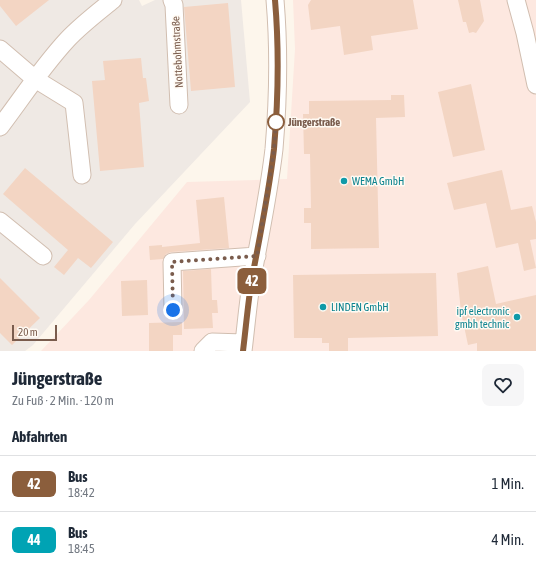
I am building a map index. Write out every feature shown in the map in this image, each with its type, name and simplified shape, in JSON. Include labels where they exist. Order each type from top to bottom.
[{"type":"street","points":[[0,128],[35,79],[68,40],[87,21],[113,0]]},
{"type":"street","name":"Nottebohmstraße","points":[[172,0],[174,6],[179,105]]},
{"type":"street","points":[[203,351],[212,342],[244,347],[252,279],[274,150],[277,23],[275,0]]},
{"type":"street","points":[[516,0],[535,77]]},
{"type":"street","points":[[0,49],[35,79],[74,103],[82,175]]},
{"type":"street","points":[[0,221],[43,256]]},
{"type":"street","points":[[173,310],[172,262],[257,256]]},
{"type":"shaded area","points":[[0,0],[139,0],[142,6],[155,0],[241,0],[250,102],[135,224],[33,345],[25,351],[0,351]]},
{"type":"shaded area","points":[[293,0],[536,0],[536,351],[41,351],[89,300],[187,182],[287,179],[295,49]]},
{"type":"building","points":[[0,0],[49,0],[16,26],[0,6]]},
{"type":"building","points":[[311,0],[413,0],[418,29],[371,36],[373,50],[344,55],[340,26],[311,30],[308,5]]},
{"type":"building","points":[[458,0],[480,0],[484,21],[476,33],[469,33],[466,22],[463,22]]},
{"type":"building","points":[[228,3],[235,87],[191,91],[184,7]]},
{"type":"building","points":[[141,58],[143,78],[146,78],[149,101],[139,103],[144,167],[100,171],[92,81],[105,80],[103,61]]},
{"type":"building","points":[[471,84],[485,150],[453,157],[438,92]]},
{"type":"building","name":"WEMA GmbH","points":[[391,95],[404,95],[405,117],[376,118],[379,248],[311,249],[311,223],[304,223],[304,208],[311,208],[310,154],[304,154],[303,114],[309,114],[309,101],[391,100]]},
{"type":"building","points":[[25,168],[113,242],[91,268],[78,258],[64,275],[54,267],[68,250],[3,194]]},
{"type":"building","points":[[502,170],[511,210],[532,206],[536,222],[536,239],[530,240],[536,268],[524,271],[518,243],[496,248],[486,203],[454,210],[447,183]]},
{"type":"building","points":[[224,197],[229,248],[171,252],[166,254],[163,259],[150,260],[149,246],[162,245],[162,247],[200,243],[196,200]]},
{"type":"building","points":[[488,266],[496,304],[536,295],[536,351],[477,351],[477,343],[468,345],[461,312],[457,273]]},
{"type":"building","points":[[211,269],[212,300],[217,300],[218,313],[212,313],[213,328],[184,329],[183,271]]},
{"type":"building","points":[[436,273],[438,336],[348,338],[348,351],[329,351],[329,343],[322,343],[322,338],[294,338],[293,275]]},
{"type":"building","points":[[0,278],[40,318],[12,345],[0,333]]},
{"type":"building","points":[[147,280],[148,315],[122,316],[121,281]]},
{"type":"building","points":[[182,322],[182,335],[173,335],[173,351],[149,351],[149,323]]},
{"type":"bus line","name":"42","points":[[243,351],[252,279],[274,150],[277,84],[277,23],[275,0]]},
{"type":"place","name":"Jüngerstraße","points":[[276,122]]},
{"type":"place","name":"WEMA GmbH","points":[[344,181]]},
{"type":"place","name":"LINDEN GmbH","points":[[323,307]]},
{"type":"place","name":"ipf electronic gmbh technic","points":[[517,317]]},
{"type":"route","points":[[173,310],[172,262],[257,256],[274,150],[276,120],[276,122]]}]
